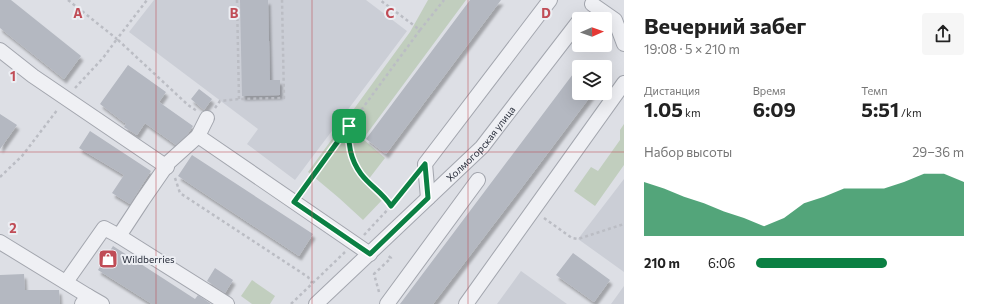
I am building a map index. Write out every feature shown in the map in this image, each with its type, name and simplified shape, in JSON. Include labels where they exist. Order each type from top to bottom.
[{"type":"street","points":[[428,198],[425,164],[550,0]]},
{"type":"street","points":[[594,2],[619,21],[624,44]]},
{"type":"street","name":"Холмогорская улица","points":[[586,12],[594,2]]},
{"type":"street","name":"Холмогорская улица","points":[[326,301],[370,254],[482,147],[572,30]]},
{"type":"street","points":[[0,50],[33,76],[168,165]]},
{"type":"street","points":[[466,304],[624,83]]},
{"type":"street","points":[[119,236],[168,165],[198,136],[207,118]]},
{"type":"street","points":[[198,136],[370,254]]},
{"type":"street","points":[[384,300],[478,180]]},
{"type":"street","points":[[66,282],[104,228],[226,304]]},
{"type":"street","points":[[0,242],[66,282],[85,300],[102,304]]},
{"type":"path","points":[[68,0],[117,38],[188,105],[207,118],[220,101],[284,98],[282,0]]},
{"type":"path","points":[[117,38],[147,0]]},
{"type":"path","points":[[237,0],[239,99]]},
{"type":"path","points":[[380,0],[420,30]]},
{"type":"path","points":[[294,202],[420,30],[444,0]]},
{"type":"path","points":[[349,126],[348,142],[352,158],[362,174],[385,197],[391,206]]},
{"type":"path","points":[[291,304],[391,206],[425,164]]},
{"type":"path","points":[[168,165],[180,193],[308,277],[312,283]]},
{"type":"path","points":[[533,210],[572,238],[578,239],[624,224]]},
{"type":"path","points":[[384,300],[374,274],[391,258]]},
{"type":"shaded area","points":[[154,0],[366,0],[407,31],[295,180],[247,144],[258,129],[129,32]]},
{"type":"shaded area","points":[[624,179],[624,272],[578,239]]},
{"type":"shaded area","points":[[521,271],[567,304],[497,304]]},
{"type":"shaded area","points":[[624,286],[624,304],[611,304]]},
{"type":"green space","points":[[428,0],[466,0],[363,139],[385,158],[368,180],[385,197],[363,220],[308,172],[410,32]]},
{"type":"green space","points":[[624,124],[624,165],[595,206],[574,191],[591,167],[598,171],[620,140],[620,130]]},
{"type":"green space","points":[[252,280],[275,296],[270,304],[252,304],[241,296]]},
{"type":"building","points":[[0,0],[11,0],[81,56],[64,79],[0,28]]},
{"type":"building","points":[[240,0],[268,0],[270,80],[280,80],[280,95],[242,96]]},
{"type":"building","points":[[470,0],[501,0],[386,154],[366,139]]},
{"type":"building","points":[[128,65],[166,92],[159,102],[193,126],[187,135],[176,145],[145,123],[137,135],[124,127],[126,124],[100,104]]},
{"type":"building","points":[[572,75],[572,100],[588,100],[433,304],[400,304]]},
{"type":"building","points":[[199,89],[212,99],[204,110],[191,99]]},
{"type":"building","points":[[0,114],[17,125],[0,149]]},
{"type":"building","points":[[90,131],[151,171],[130,204],[112,193],[124,175],[79,148]]},
{"type":"building","points":[[192,155],[313,234],[299,256],[178,176]]},
{"type":"building","points":[[113,246],[195,299],[198,295],[211,304],[152,304],[98,270]]},
{"type":"building","points":[[573,253],[610,280],[594,302],[556,275]]},
{"type":"building","points":[[215,268],[233,280],[225,293],[207,281]]},
{"type":"building","points":[[24,274],[25,290],[59,290],[60,304],[0,304],[0,275]]},
{"type":"place","name":"Wildberries","points":[[108,259]]},
{"type":"route","points":[[349,126],[348,142],[352,158],[362,174],[385,197],[391,206],[425,164],[428,198],[370,254],[294,202],[349,126]]}]
